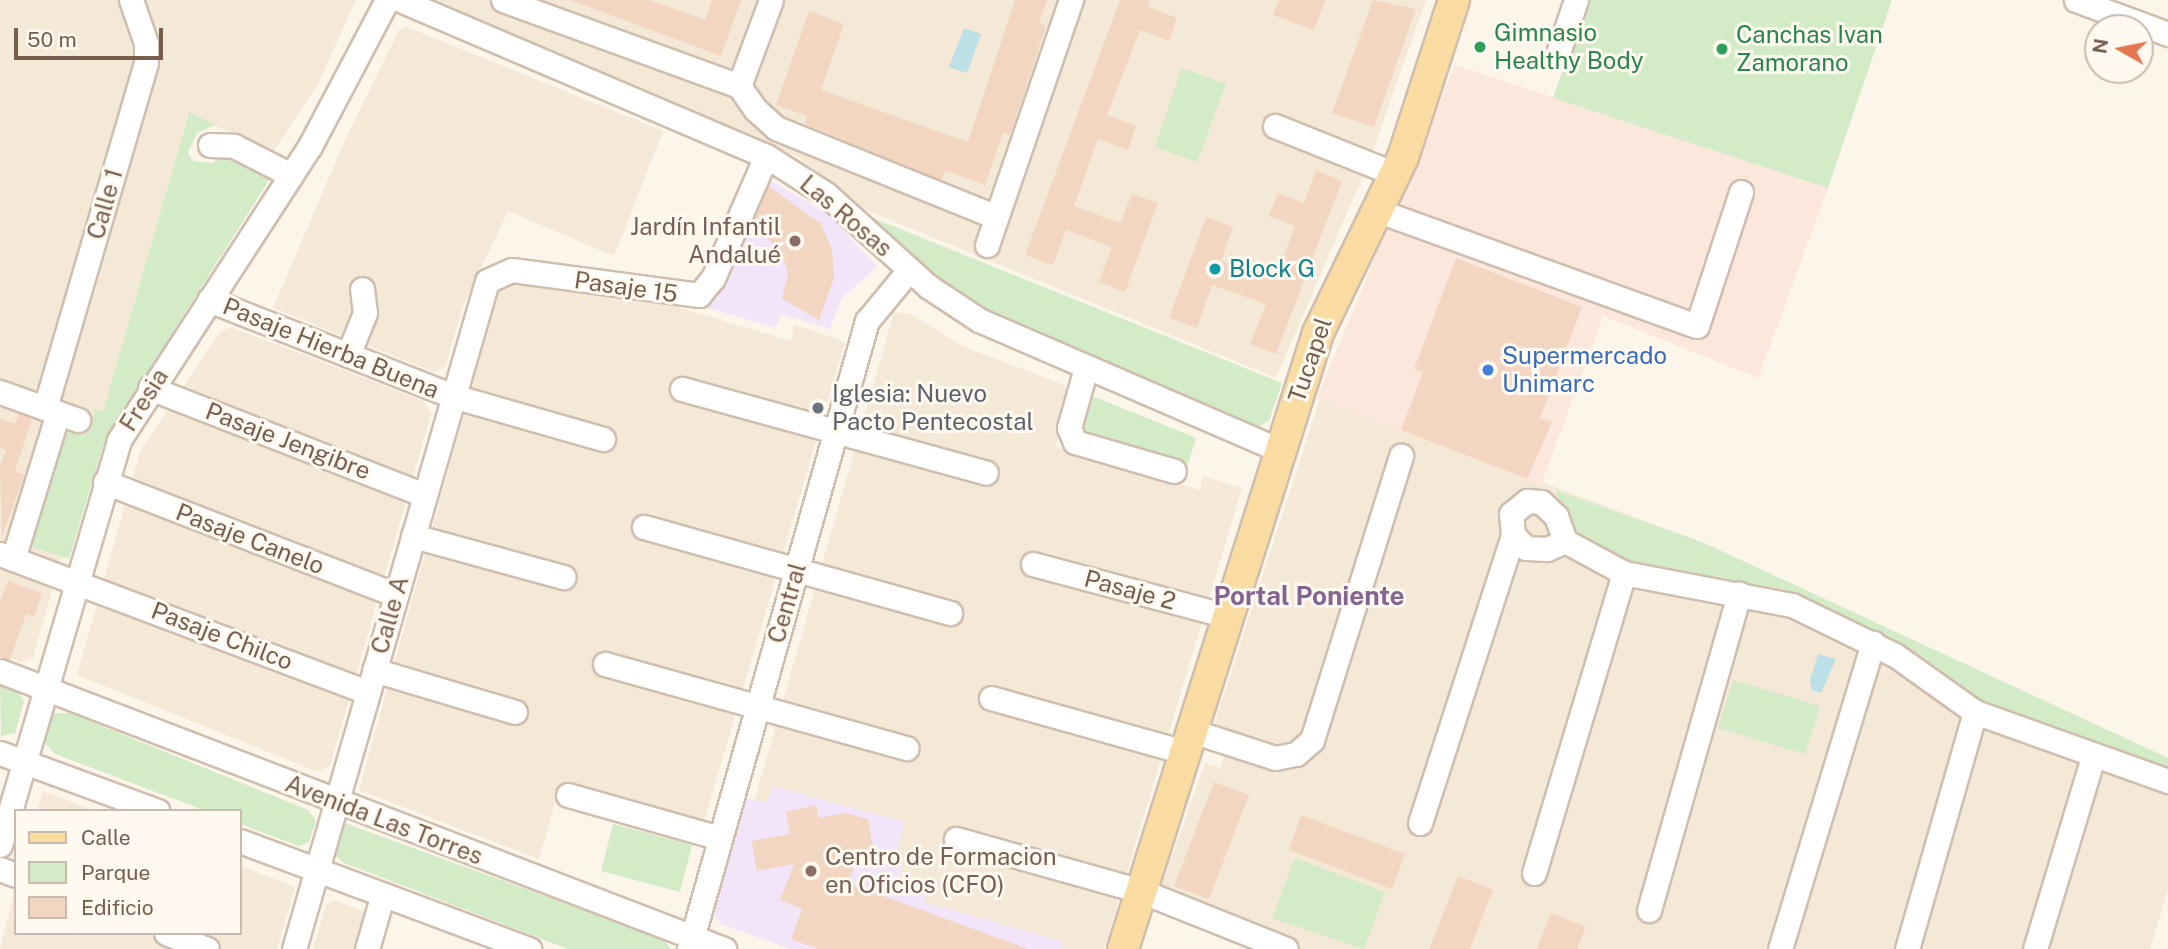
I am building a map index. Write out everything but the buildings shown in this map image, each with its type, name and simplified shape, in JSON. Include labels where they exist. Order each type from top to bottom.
[{"type":"main road","name":"Tucapel","points":[[1123,949],[1280,450],[1335,290],[1395,174],[1454,0]]},
{"type":"street","name":"Calle 1","points":[[7,556],[60,414],[146,62],[146,43],[131,0]]},
{"type":"street","name":"Fresia","points":[[0,845],[119,440],[150,388],[291,175],[387,0]]},
{"type":"street","name":"Las Rosas","points":[[400,0],[766,156],[826,194],[909,270],[979,320],[1280,450]]},
{"type":"street","points":[[503,0],[739,86],[776,128],[994,216]]},
{"type":"street","points":[[739,86],[771,0]]},
{"type":"street","points":[[987,245],[994,216],[1071,0]]},
{"type":"street","points":[[1557,56],[1576,0]]},
{"type":"street","points":[[2076,0],[2168,34]]},
{"type":"street","points":[[1275,126],[1395,174]]},
{"type":"street","points":[[210,145],[234,146],[291,175]]},
{"type":"street","name":"Pasaje 15","points":[[487,281],[512,270],[699,295],[713,278],[766,156]]},
{"type":"street","points":[[1376,210],[1697,326],[1741,192]]},
{"type":"street","name":"Central","points":[[691,943],[867,321],[909,270]]},
{"type":"street","name":"Calle A","points":[[294,949],[487,281]]},
{"type":"street","points":[[348,355],[365,313],[362,289]]},
{"type":"street","name":"Pasaje Hierba Buena","points":[[209,300],[453,396],[603,439]]},
{"type":"street","points":[[1086,368],[1069,428],[1075,442],[1174,471]]},
{"type":"street","name":"Pasaje Jengibre","points":[[150,388],[425,495]]},
{"type":"street","points":[[682,389],[986,473]]},
{"type":"street","points":[[0,392],[60,414]]},
{"type":"street","points":[[991,698],[1275,758],[1296,754],[1312,740],[1401,456]]},
{"type":"street","name":"Pasaje Canelo","points":[[105,482],[396,595]]},
{"type":"street","points":[[1420,823],[1513,535],[1511,514],[1534,500],[1551,510],[1565,541],[1624,573],[1792,605],[1873,643],[1975,712],[2093,757],[2168,781]]},
{"type":"street","points":[[644,527],[950,613]]},
{"type":"street","points":[[1513,535],[1533,550],[1565,541]]},
{"type":"street","points":[[413,536],[563,577]]},
{"type":"street","name":"Pasaje Chilco","points":[[7,556],[371,681],[515,712]]},
{"type":"street","name":"Pasaje 2","points":[[1033,564],[1227,617]]},
{"type":"street","points":[[1534,873],[1624,573]]},
{"type":"street","points":[[1649,911],[1739,594]]},
{"type":"street","points":[[1780,949],[1873,643]]},
{"type":"street","points":[[605,664],[906,748]]},
{"type":"street","name":"Avenida Las Torres","points":[[0,671],[691,943],[724,949]]},
{"type":"street","points":[[1907,949],[1975,712]]},
{"type":"street","points":[[0,753],[153,809]]},
{"type":"street","points":[[2035,949],[2093,757]]},
{"type":"street","points":[[568,795],[720,838]]},
{"type":"street","points":[[956,839],[1141,891],[1286,949]]},
{"type":"street","points":[[242,842],[529,949]]},
{"type":"street","points":[[367,949],[383,894]]},
{"type":"street","points":[[171,935],[207,949]]},
{"type":"shaded area","points":[[0,0],[356,0],[318,84],[274,151],[188,114],[33,657],[21,662],[0,654]]},
{"type":"shaded area","points":[[429,0],[1426,0],[1370,159],[1276,378],[868,211],[798,157]]},
{"type":"shaded area","points":[[407,27],[663,131],[614,256],[508,211],[463,306],[445,367],[434,372],[273,308],[345,140],[399,30]]},
{"type":"shaded area","points":[[1455,65],[1828,188],[1758,378],[1603,316],[1541,485],[1317,398]]},
{"type":"shaded area","name":"Jardín Infantil Andalué","points":[[763,176],[830,215],[877,267],[841,299],[830,329],[781,314],[776,328],[708,308]]},
{"type":"shaded area","points":[[502,278],[677,307],[791,341],[794,325],[845,342],[703,825],[560,785],[539,859],[359,790]]},
{"type":"shaded area","points":[[894,312],[911,314],[962,346],[1072,388],[1055,447],[1200,490],[1203,476],[1242,488],[1104,949],[790,949],[732,927],[724,907]]},
{"type":"shaded area","points":[[231,327],[423,401],[431,414],[330,765],[318,772],[77,675],[140,452],[220,332]]},
{"type":"shaded area","points":[[1320,399],[1704,543],[2168,758],[2168,889],[2150,949],[1254,949],[1171,918],[1178,901],[1159,893],[1205,763],[1221,768],[1232,730],[1214,725]]},
{"type":"shaded area","name":"Centro de Formacion en Oficios (CFO)","points":[[772,786],[905,822],[894,859],[903,862],[899,880],[927,888],[924,902],[1064,942],[1061,949],[791,949],[721,924],[711,911],[743,797],[767,803]]},
{"type":"shaded area","points":[[43,791],[90,809],[38,809]]},
{"type":"shaded area","points":[[242,867],[295,887],[277,949],[0,949],[14,894],[14,935],[242,935]]},
{"type":"shaded area","points":[[335,900],[367,913],[359,949],[313,949],[326,905]]},
{"type":"green space","name":"Canchas Ivan Zamorano","points":[[1587,0],[1892,0],[1828,188],[1553,98]]},
{"type":"green space","points":[[1182,68],[1226,84],[1197,162],[1155,147]]},
{"type":"green space","points":[[189,112],[215,125],[197,133],[188,153],[193,161],[213,163],[222,151],[271,177],[117,420],[102,449],[69,559],[32,547],[30,539],[64,428],[82,436],[91,429],[95,409],[103,412]]},
{"type":"green space","points":[[873,218],[1282,383],[1269,421],[1260,426],[1249,423],[991,313],[938,282]]},
{"type":"green space","points":[[1085,393],[1196,438],[1187,468],[1080,440],[1073,425]]},
{"type":"green space","points":[[1555,490],[1704,543],[2168,758],[2168,768],[1971,699],[1878,633],[1784,589],[1649,571],[1576,538]]},
{"type":"green space","points":[[1733,680],[1820,706],[1805,754],[1718,728]]},
{"type":"green space","points":[[0,682],[14,686],[24,701],[15,733],[1,736]]},
{"type":"green space","points":[[52,713],[70,713],[308,810],[316,821],[309,842],[299,846],[242,825],[242,809],[201,809],[55,754],[45,743]]},
{"type":"green space","points":[[339,821],[663,939],[671,949],[568,949],[344,863],[331,852]]},
{"type":"green space","points":[[613,824],[692,845],[680,892],[601,871]]},
{"type":"green space","points":[[1295,858],[1385,892],[1364,949],[1272,918]]},
{"type":"water","points":[[964,28],[981,34],[967,73],[949,67]]},
{"type":"water","points":[[1818,654],[1836,659],[1821,693],[1812,690],[1810,680]]},
{"type":"place","name":"Gimnasio Healthy Body","points":[[1480,47]]},
{"type":"place","name":"Canchas Ivan Zamorano","points":[[1722,49]]},
{"type":"place","name":"Jardín Infantil Andalué","points":[[795,241]]},
{"type":"place","name":"Block G","points":[[1215,269]]},
{"type":"place","name":"Supermercado Unimarc","points":[[1488,370]]},
{"type":"place","name":"Iglesia: Nuevo Pacto Pentecostal","points":[[818,408]]},
{"type":"place","name":"Centro de Formacion en Oficios (CFO)","points":[[811,871]]},
{"type":"district","name":"Portal Poniente","points":[[1309,596]]}]
